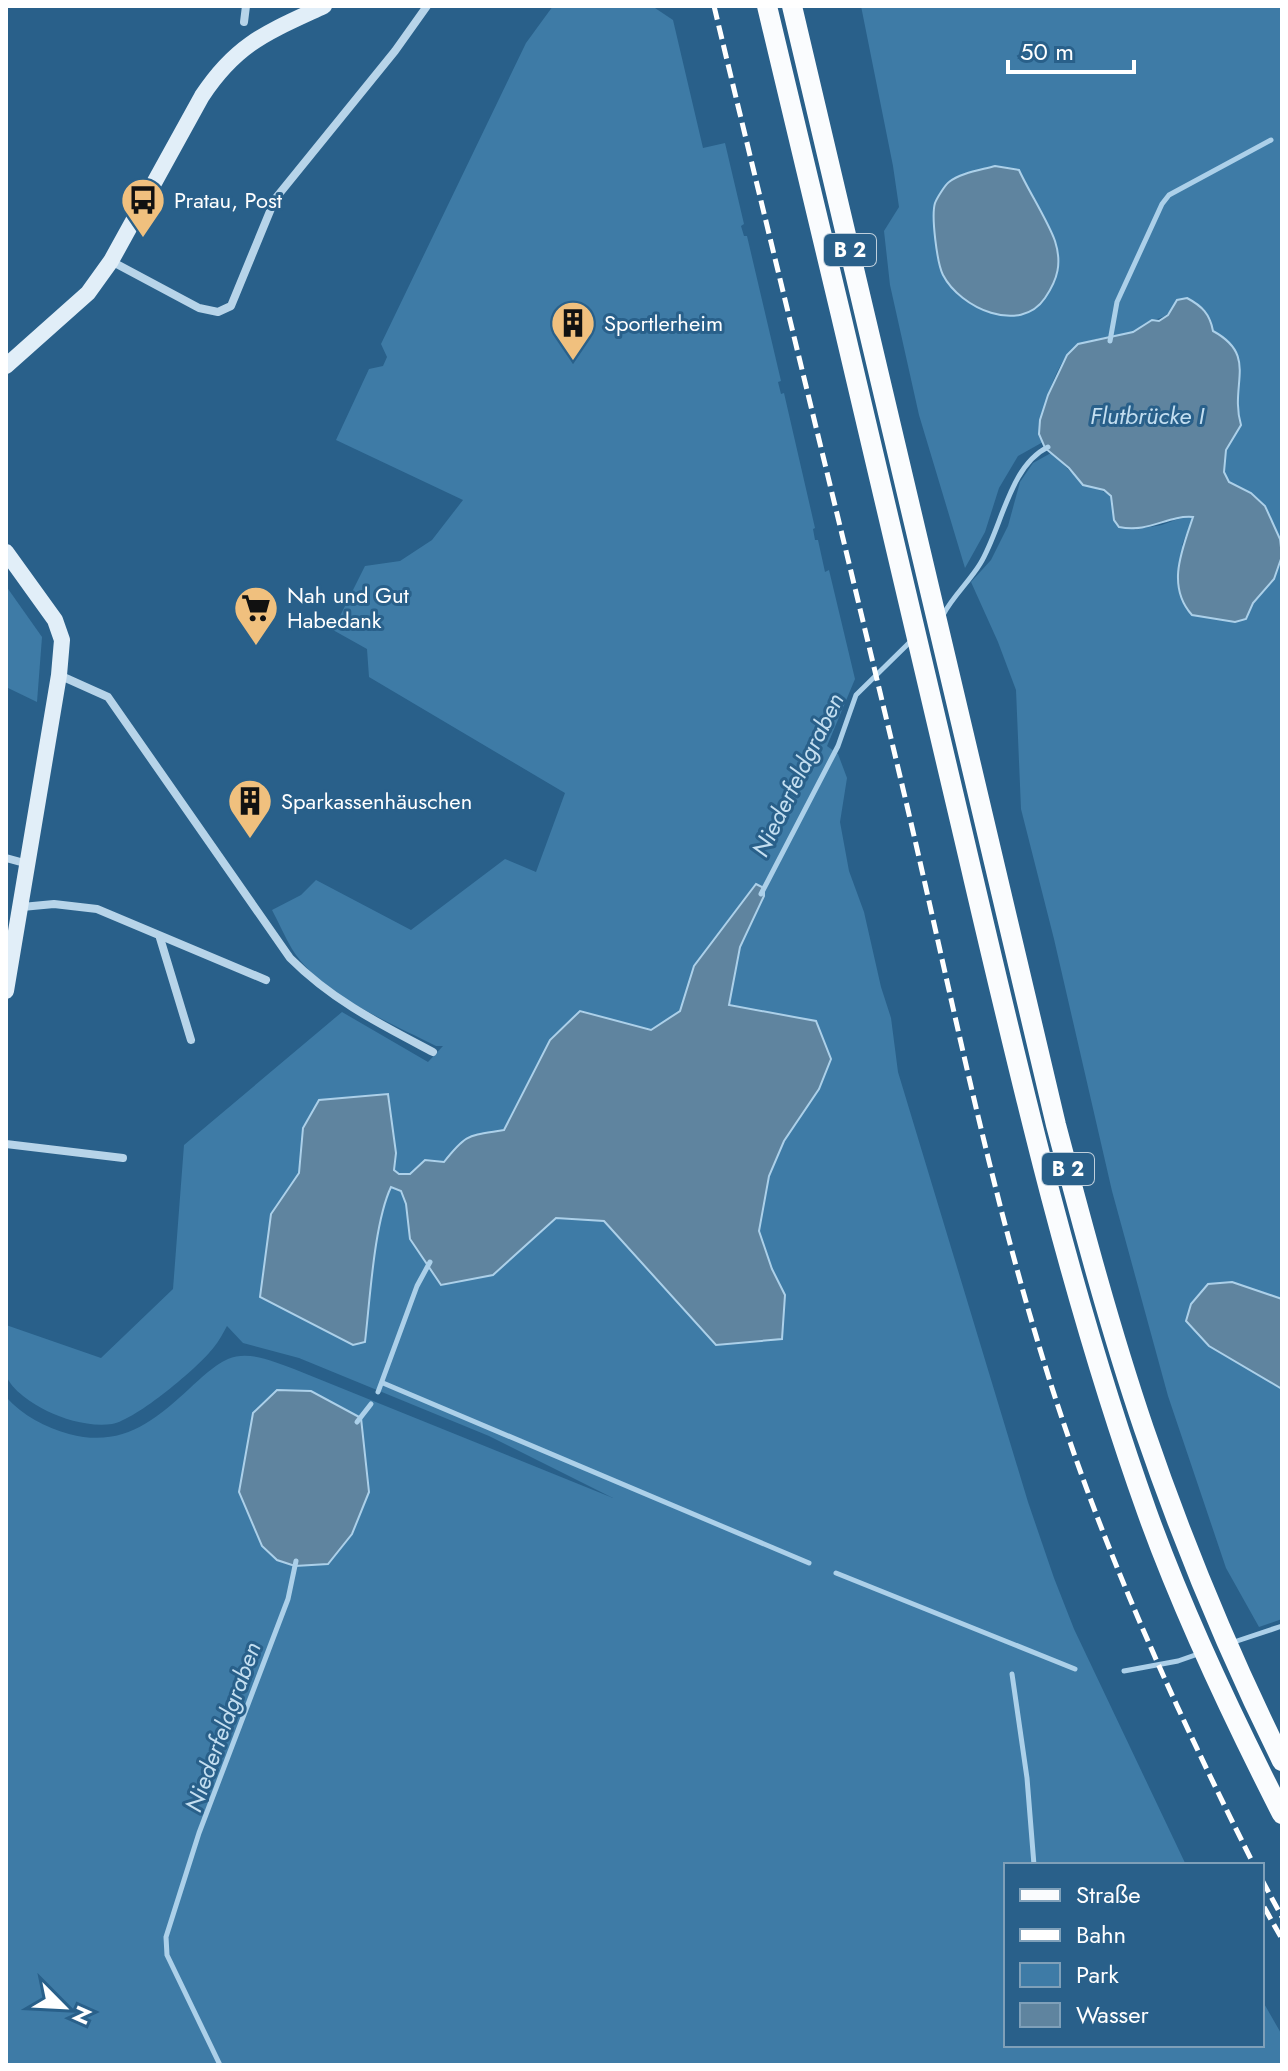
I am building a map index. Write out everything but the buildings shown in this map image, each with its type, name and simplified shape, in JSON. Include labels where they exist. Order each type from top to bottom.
[{"type":"main road","name":"B 2","points":[[767,6],[1006,1017],[1066,1255],[1121,1436],[1181,1598],[1225,1698],[1282,1814]]},
{"type":"main road","name":"B 2","points":[[792,6],[1056,1125],[1090,1250],[1143,1427],[1204,1589],[1282,1761]]},
{"type":"street","points":[[244,22],[246,6]]},
{"type":"street","points":[[6,366],[88,293],[111,261],[219,70],[252,40],[324,6]]},
{"type":"street","points":[[111,261],[199,308],[218,312],[231,306],[275,199],[395,51],[427,6]]},
{"type":"street","points":[[6,552],[55,620],[62,640],[29,864],[6,991]]},
{"type":"street","points":[[59,675],[108,697],[290,958],[313,981],[350,1008],[433,1052]]},
{"type":"street","points":[[6,858],[29,864]]},
{"type":"street","points":[[22,907],[46,904],[81,905],[97,909],[266,980]]},
{"type":"street","points":[[160,938],[191,1040]]},
{"type":"street","points":[[6,1144],[123,1158]]},
{"type":"green space","points":[[553,6],[652,6],[673,20],[703,148],[725,143],[744,224],[741,226],[744,236],[747,236],[781,381],[778,382],[781,394],[784,393],[815,528],[815,540],[818,540],[825,572],[829,570],[855,679],[827,746],[838,754],[847,778],[840,822],[849,871],[864,912],[891,1018],[898,1072],[1028,1502],[1054,1578],[1074,1629],[1185,1863],[1004,1863],[1004,2047],[1264,2047],[1264,2004],[1282,2035],[1282,2065],[6,2065],[6,1397],[27,1415],[51,1428],[69,1434],[105,1438],[120,1435],[149,1421],[207,1372],[228,1359],[253,1356],[294,1369],[613,1498],[489,1436],[299,1358],[243,1343],[227,1326],[214,1347],[181,1379],[136,1413],[112,1424],[78,1422],[41,1408],[23,1396],[6,1375],[6,1325],[101,1358],[173,1289],[184,1145],[342,1012],[428,1062],[443,1046],[436,1046],[377,1017],[320,980],[292,949],[272,910],[301,895],[316,880],[411,930],[505,859],[536,872],[565,793],[369,677],[367,649],[333,630],[365,566],[400,561],[432,540],[463,500],[336,440],[369,369],[383,366],[387,357],[381,344],[526,43]],"holes":[[[756,884],[764,896],[740,947],[729,1005],[816,1021],[819,1089],[784,1141],[769,1176],[759,1231],[785,1295],[716,1345],[604,1221],[556,1218],[493,1275],[410,1239],[406,1204],[401,1191],[391,1187],[376,1243],[365,1341],[271,1214],[299,1173],[396,1153],[394,1169],[399,1174],[410,1174],[425,1160],[443,1162],[478,1134],[504,1130],[550,1040],[580,1011],[651,1030],[680,1011],[694,966]]]},
{"type":"green space","points":[[861,6],[1282,6],[1282,556],[1275,532],[1262,507],[1252,494],[1230,482],[1223,468],[1226,453],[1241,425],[1238,361],[1234,350],[1213,331],[1211,319],[1177,300],[1169,313],[1135,331],[1087,342],[1069,353],[1055,377],[1044,406],[1040,427],[1043,442],[1018,456],[999,488],[985,532],[965,568],[919,415],[890,285],[884,231],[899,207]]},
{"type":"green space","points":[[1051,453],[1081,482],[1111,496],[1114,520],[1136,530],[1193,517],[1182,545],[1250,612],[1253,603],[1274,579],[1282,559],[1282,1299],[1232,1282],[1259,1374],[1282,1389],[1282,1619],[1259,1627],[1226,1568],[1168,1396],[1112,1191],[1021,809],[1016,690],[971,582],[991,560],[1008,526],[1020,482],[1033,463]]},
{"type":"green space","points":[[6,586],[42,637],[37,702],[6,687]]},
{"type":"water","points":[[995,166],[1019,170],[1048,224],[1057,249],[1058,271],[1049,291],[1034,309],[1021,315],[991,313],[963,298],[943,275],[937,250],[934,209],[943,189],[959,176]]},
{"type":"water","name":"Flutbrücke I","points":[[1187,298],[1204,311],[1213,331],[1235,350],[1239,361],[1238,410],[1241,425],[1226,450],[1224,472],[1229,482],[1251,493],[1265,506],[1280,539],[1282,556],[1274,579],[1253,603],[1246,619],[1235,622],[1192,615],[1184,604],[1178,580],[1179,568],[1193,517],[1140,528],[1119,527],[1114,520],[1111,496],[1104,490],[1083,485],[1069,468],[1045,448],[1039,434],[1048,395],[1067,355],[1078,344],[1133,332],[1152,320],[1159,321],[1168,315],[1177,300]]},
{"type":"water","points":[[756,884],[764,888],[764,896],[740,947],[729,1005],[816,1021],[831,1059],[819,1089],[784,1141],[769,1176],[759,1231],[785,1295],[782,1339],[716,1345],[604,1221],[556,1218],[493,1275],[441,1285],[410,1239],[406,1204],[401,1191],[391,1187],[380,1220],[365,1342],[353,1345],[260,1297],[271,1214],[299,1173],[303,1128],[319,1100],[388,1094],[396,1153],[394,1170],[399,1174],[410,1174],[425,1160],[444,1162],[469,1137],[504,1130],[550,1040],[580,1011],[651,1030],[680,1011],[694,966]]},
{"type":"water","points":[[1232,1282],[1282,1299],[1282,1389],[1209,1346],[1186,1321],[1191,1304],[1208,1284]]},
{"type":"water","points":[[277,1390],[311,1391],[361,1418],[369,1492],[352,1534],[328,1564],[295,1566],[277,1560],[262,1546],[239,1492],[253,1413]]},
{"type":"waterway","name":"Niederfeldgraben","points":[[1110,341],[1117,302],[1169,195],[1271,140]]},
{"type":"waterway","name":"Niederfeldgraben","points":[[943,615],[980,564],[1024,468],[1048,447]]},
{"type":"waterway","name":"Niederfeldgraben","points":[[761,894],[838,746],[856,695],[911,641]]},
{"type":"waterway","name":"Niederfeldgraben","points":[[378,1392],[417,1286],[430,1262]]},
{"type":"waterway","points":[[383,1383],[809,1563]]},
{"type":"waterway","name":"Niederfeldgraben","points":[[357,1422],[371,1404]]},
{"type":"waterway","name":"Niederfeldgraben","points":[[220,2065],[167,1955],[166,1937],[199,1833],[288,1599],[296,1561]]},
{"type":"waterway","points":[[836,1573],[1075,1669]]},
{"type":"waterway","points":[[1234,1642],[1282,1626]]},
{"type":"waterway","points":[[1124,1671],[1198,1654]]},
{"type":"waterway","points":[[1012,1674],[1027,1778],[1034,1863]]},
{"type":"railway","points":[[714,6],[904,793],[978,1116],[1042,1357],[1087,1491],[1130,1600],[1202,1760],[1253,1863]]},
{"type":"railway","points":[[1264,1884],[1282,1917]]},
{"type":"railway","points":[[1264,1907],[1282,1939]]},
{"type":"place","name":"Pratau, Post","points":[[143,239]]},
{"type":"place","name":"Sportlerheim","points":[[573,362]]},
{"type":"place","name":"Nah und Gut Habedank","points":[[256,647]]},
{"type":"place","name":"Sparkassenhäuschen","points":[[250,840]]}]
